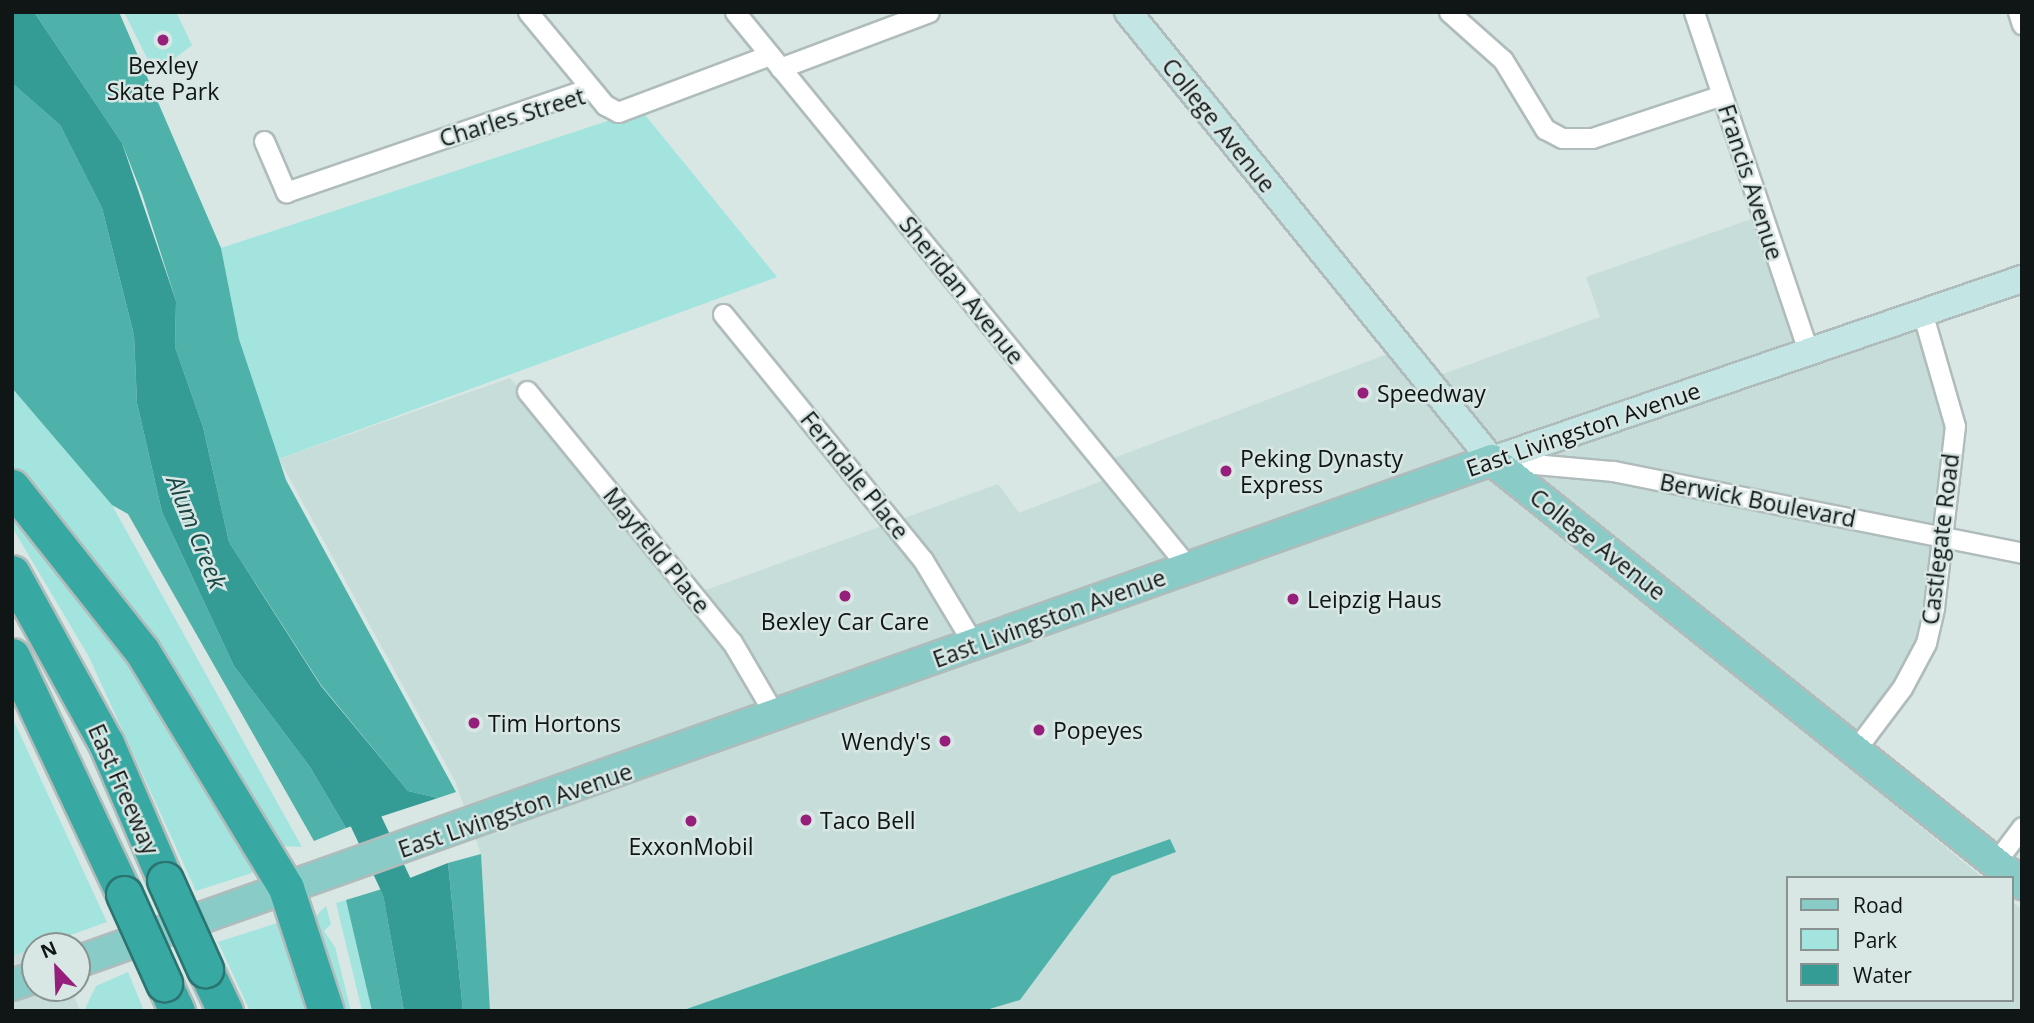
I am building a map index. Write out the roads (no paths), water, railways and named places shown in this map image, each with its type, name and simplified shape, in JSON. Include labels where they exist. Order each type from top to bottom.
[{"type":"highway","points":[[12,487],[142,651],[286,888],[326,1011]]},
{"type":"highway","name":"East Freeway","points":[[12,573],[106,743],[225,1011]]},
{"type":"highway","name":"East Freeway","points":[[12,656],[170,997]]},
{"type":"main road","name":"College Avenue","points":[[1128,12],[1492,460],[2012,876]]},
{"type":"main road","name":"East Livingston Avenue","points":[[91,957],[457,831],[1492,460],[2022,278]]},
{"type":"street","points":[[528,12],[590,88]]},
{"type":"street","name":"Sheridan Avenue","points":[[735,12],[1189,568]]},
{"type":"street","name":"Charles Street","points":[[264,141],[286,192],[590,88],[611,110],[625,111],[929,12]]},
{"type":"street","points":[[1449,12],[1503,60],[1545,129],[1562,138],[1592,138],[1722,94]]},
{"type":"street","name":"Francis Avenue","points":[[1694,12],[1808,351]]},
{"type":"street","points":[[2018,12],[2022,24]]},
{"type":"street","name":"Castlegate Road","points":[[1856,749],[1926,643],[1944,538],[1955,426],[1922,312]]},
{"type":"street","name":"Ferndale Place","points":[[723,313],[923,560],[974,645]]},
{"type":"street","name":"Mayfield Place","points":[[527,391],[732,642],[776,717]]},
{"type":"street","name":"Berwick Boulevard","points":[[1492,460],[1613,471],[2022,552]]},
{"type":"street","points":[[1995,863],[2022,827]]},
{"type":"water","points":[[12,12],[34,12],[122,143],[176,301],[175,347],[203,427],[229,542],[321,686],[408,791],[438,798],[346,828],[310,767],[234,666],[162,512],[137,403],[134,335],[102,208],[60,125],[12,83]]},
{"type":"water","points":[[448,863],[463,1011],[404,1011],[382,889]]},
{"type":"waterway","name":"Alum Creek","points":[[348,783],[414,923]]},
{"type":"place","name":"Bexley Skate Park","points":[[163,40]]},
{"type":"place","name":"Speedway","points":[[1363,393]]},
{"type":"place","name":"Peking Dynasty Express","points":[[1226,471]]},
{"type":"place","name":"Bexley Car Care","points":[[845,596]]},
{"type":"place","name":"Leipzig Haus","points":[[1293,599]]},
{"type":"place","name":"Tim Hortons","points":[[474,723]]},
{"type":"place","name":"Popeyes","points":[[1039,730]]},
{"type":"place","name":"Wendy's","points":[[945,741]]},
{"type":"place","name":"Taco Bell","points":[[806,820]]},
{"type":"place","name":"ExxonMobil","points":[[691,821]]}]
